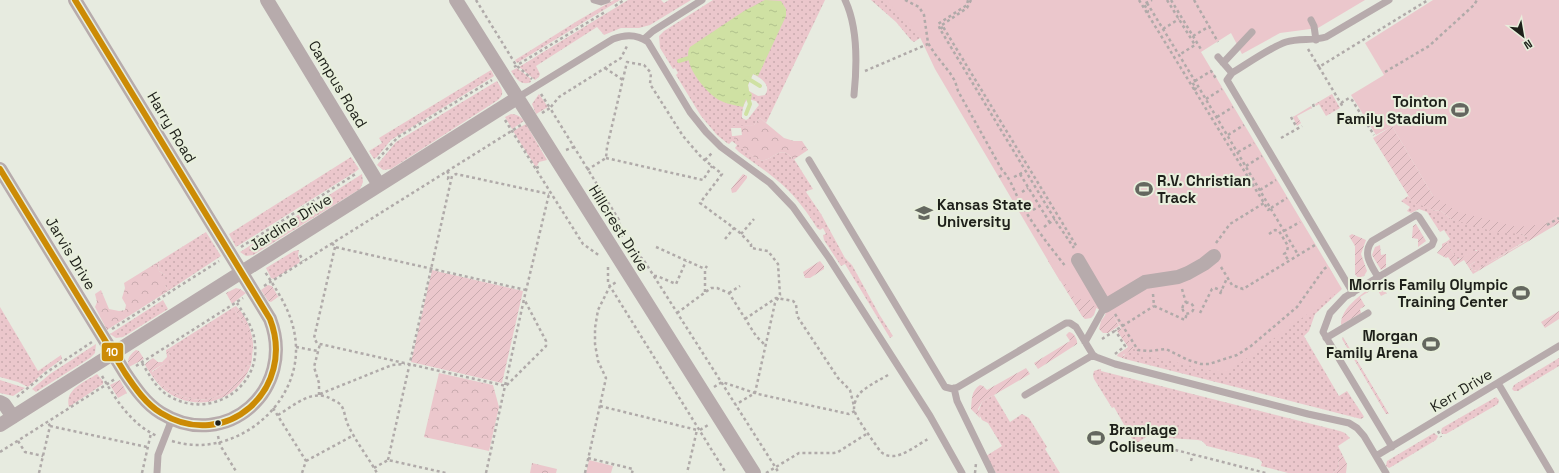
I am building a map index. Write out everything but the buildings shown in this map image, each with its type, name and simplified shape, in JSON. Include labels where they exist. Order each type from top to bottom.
[{"type":"street","name":"Harry Road","points":[[74,0],[267,314],[274,334],[276,353],[275,363],[266,387],[254,405],[238,415],[222,422],[204,426],[181,423],[172,419]]},
{"type":"street","name":"Campus Road","points":[[267,0],[379,185]]},
{"type":"street","name":"Hillcrest Drive","points":[[456,0],[754,473]]},
{"type":"street","name":"Jardine Drive","points":[[0,424],[517,98]]},
{"type":"street","name":"Jarvis Drive","points":[[0,169],[130,381],[152,407],[172,419]]},
{"type":"street","points":[[1079,255],[1109,308],[1145,282],[1178,277],[1188,273],[1204,264],[1214,250]]},
{"type":"street","points":[[0,402],[4,404],[12,417]]},
{"type":"lane","points":[[594,0],[601,2],[607,0]]},
{"type":"lane","points":[[644,39],[653,31],[702,0]]},
{"type":"lane","points":[[845,0],[848,6],[855,43],[856,75],[854,95]]},
{"type":"lane","points":[[1353,292],[1227,80],[1232,73],[1281,44],[1293,41],[1316,40],[1326,37],[1389,0]]},
{"type":"lane","points":[[1311,20],[1314,26],[1316,40]]},
{"type":"lane","points":[[1223,63],[1252,32]]},
{"type":"lane","points":[[517,98],[619,36],[633,35],[644,39],[652,46],[690,112],[706,132],[721,147],[770,183],[794,207],[829,258],[930,416],[962,473]]},
{"type":"lane","points":[[1218,57],[1232,73]]},
{"type":"lane","points":[[809,160],[945,387],[954,388],[1066,323],[1070,323],[1076,327],[1093,354],[1102,360],[1308,414],[1349,423],[1357,428],[1364,436],[1386,473]]},
{"type":"lane","points":[[1378,277],[1367,258],[1368,246],[1372,241],[1416,215],[1419,216],[1434,240],[1432,246],[1346,297],[1330,313],[1323,332],[1392,447]]},
{"type":"lane","points":[[1085,342],[1109,308]]},
{"type":"lane","points":[[1326,338],[1368,314]]},
{"type":"lane","name":"Kerr Drive","points":[[1376,456],[1559,346]]},
{"type":"lane","points":[[1025,395],[1093,354]]},
{"type":"lane","points":[[1498,383],[1552,473]]},
{"type":"lane","points":[[954,388],[957,401],[992,473]]},
{"type":"lane","points":[[157,473],[158,455],[172,419]]},
{"type":"path","points":[[476,0],[516,65],[533,81]]},
{"type":"path","points":[[510,70],[624,0]]},
{"type":"path","points":[[906,0],[919,8],[924,15],[928,44],[955,81],[958,92],[1032,223],[1067,268]]},
{"type":"path","points":[[970,0],[967,8],[942,23],[943,27],[1079,255]]},
{"type":"path","points":[[970,0],[967,5],[938,24],[940,29],[1055,220],[1071,240],[1079,255]]},
{"type":"path","points":[[1139,0],[1268,210],[1286,199]]},
{"type":"path","points":[[1147,13],[1148,11],[1144,4],[1152,0]]},
{"type":"path","points":[[1167,0],[1195,45],[1179,54]]},
{"type":"path","points":[[1170,0],[1202,52]]},
{"type":"path","points":[[1194,0],[1218,42]]},
{"type":"path","points":[[1319,67],[1428,0]]},
{"type":"path","points":[[1385,72],[1429,46],[1477,0]]},
{"type":"path","points":[[1147,3],[1195,80],[1297,253]]},
{"type":"path","points":[[1163,29],[1179,19]]},
{"type":"path","points":[[1193,37],[1210,26]]},
{"type":"path","points":[[537,116],[550,108],[559,97],[621,58],[629,42]]},
{"type":"path","points":[[856,75],[928,44]]},
{"type":"path","points":[[1305,45],[1342,105],[1349,98],[1352,100],[1374,135]]},
{"type":"path","points":[[606,158],[607,147],[627,62],[644,65],[651,73],[650,84],[676,127],[697,152],[722,174],[700,203],[741,234],[751,244],[751,248],[768,251],[778,264],[780,295],[774,303],[755,392],[735,406]]},
{"type":"path","points":[[605,68],[623,80]]},
{"type":"path","points":[[1194,90],[1196,88],[1192,82],[1210,72]]},
{"type":"path","points":[[375,162],[398,137],[496,78]]},
{"type":"path","points":[[1206,99],[1221,90]]},
{"type":"path","points":[[540,93],[619,220],[623,243]]},
{"type":"path","points":[[1217,117],[1232,108]]},
{"type":"path","points":[[1290,117],[1297,128]]},
{"type":"path","points":[[503,118],[583,244],[603,257]]},
{"type":"path","points":[[260,288],[525,122]]},
{"type":"path","points":[[1228,135],[1242,126]]},
{"type":"path","points":[[1281,138],[1302,126]]},
{"type":"path","points":[[1238,152],[1252,144]]},
{"type":"path","points":[[566,150],[574,147]]},
{"type":"path","points":[[1246,166],[1260,157]]},
{"type":"path","points":[[587,170],[606,158],[703,180],[712,165]]},
{"type":"path","points":[[536,168],[541,166]]},
{"type":"path","points":[[1014,177],[1026,170]]},
{"type":"path","points":[[447,171],[449,174],[448,179],[451,180]]},
{"type":"path","points":[[238,249],[360,172]]},
{"type":"path","points":[[999,177],[1005,173]]},
{"type":"path","points":[[388,460],[408,364],[453,174],[550,193]]},
{"type":"path","points":[[1020,174],[1050,223]]},
{"type":"path","points":[[1260,190],[1275,181]]},
{"type":"path","points":[[1022,192],[1028,188]]},
{"type":"path","points":[[486,473],[526,290],[550,193]]},
{"type":"path","points":[[1264,203],[1230,224],[1214,250],[1232,285],[1243,289],[1316,245]]},
{"type":"path","points":[[1033,210],[1040,206]]},
{"type":"path","points":[[1547,225],[1559,218]]},
{"type":"path","points":[[741,234],[754,219]]},
{"type":"path","points":[[1044,227],[1055,220]]},
{"type":"path","points":[[1284,231],[1299,222]]},
{"type":"path","points":[[725,239],[734,228]]},
{"type":"path","points":[[1269,234],[1275,230],[1279,231],[1288,246],[1287,252],[1284,254],[1289,261]]},
{"type":"path","points":[[332,243],[335,247],[526,290]]},
{"type":"path","points":[[335,247],[314,338],[317,342],[320,344],[506,386]]},
{"type":"path","points":[[656,247],[686,261],[706,267],[705,292]]},
{"type":"path","points":[[626,248],[643,258],[722,382],[735,406],[779,473]]},
{"type":"path","points":[[300,255],[303,261]]},
{"type":"path","points":[[108,332],[222,259]]},
{"type":"path","points":[[654,276],[676,284],[686,261]]},
{"type":"path","points":[[607,263],[607,281],[726,473]]},
{"type":"path","points":[[1109,308],[1135,346],[1141,351],[1166,349],[1188,360],[1201,364],[1209,364],[1237,355],[1251,346],[1297,306],[1324,269],[1328,266]]},
{"type":"path","points":[[1220,294],[1227,277]]},
{"type":"path","points":[[585,473],[606,378],[601,370],[597,356],[595,328],[598,310],[610,286]]},
{"type":"path","points":[[729,293],[740,286]]},
{"type":"path","points":[[678,313],[711,288],[717,288],[729,293],[756,336],[765,345]]},
{"type":"path","points":[[1193,310],[1200,313],[1212,289],[1215,288],[1222,291]]},
{"type":"path","points":[[131,370],[248,296]]},
{"type":"path","points":[[745,319],[778,297],[793,301],[796,304],[799,319],[838,378],[850,390],[855,411],[880,451],[892,457],[899,455],[928,439]]},
{"type":"path","points":[[506,386],[546,346],[546,341],[524,299]]},
{"type":"path","points":[[142,363],[159,388],[166,394],[179,401],[206,405],[217,402],[229,396],[238,389],[250,374],[254,361],[254,335],[237,303]]},
{"type":"path","points":[[1187,313],[1183,306],[1186,303],[1193,305],[1193,310]]},
{"type":"path","points":[[1102,339],[1154,306],[1184,320],[1187,313],[1190,313],[1193,310]]},
{"type":"path","points":[[1115,330],[1125,346],[1115,354]]},
{"type":"path","points":[[17,397],[47,372],[94,341]]},
{"type":"path","points":[[320,344],[314,367],[319,384],[320,395]]},
{"type":"path","points":[[296,347],[318,351]]},
{"type":"path","points":[[278,415],[305,398],[320,395],[325,391],[392,365],[408,364]]},
{"type":"path","points":[[100,373],[128,415],[138,425],[157,436]]},
{"type":"path","points":[[854,406],[855,400],[860,394],[868,387],[888,375]]},
{"type":"path","points":[[0,452],[118,377]]},
{"type":"path","points":[[722,382],[755,392],[849,414],[855,411]]},
{"type":"path","points":[[320,395],[330,398],[340,404],[354,435],[377,473]]},
{"type":"path","points":[[600,406],[698,429]]},
{"type":"path","points":[[273,408],[306,461]]},
{"type":"path","points":[[39,473],[50,426],[47,421]]},
{"type":"path","points":[[50,426],[147,447]]},
{"type":"path","points":[[687,473],[698,429]]},
{"type":"path","points":[[1438,431],[1441,437]]},
{"type":"path","points":[[142,473],[147,447],[152,433]]},
{"type":"path","points":[[765,473],[799,453],[838,452],[868,433]]},
{"type":"path","points":[[302,473],[306,461],[354,435]]},
{"type":"path","points":[[18,441],[26,452],[43,456]]},
{"type":"path","points":[[220,443],[237,473]]},
{"type":"path","points":[[1136,450],[1148,443],[1266,473]]},
{"type":"path","points":[[1155,453],[1157,445]]},
{"type":"path","points":[[1191,462],[1193,454]]},
{"type":"path","points":[[588,458],[633,469],[632,473]]},
{"type":"path","points":[[374,468],[388,460],[446,473]]},
{"type":"green space","points":[[614,0],[620,0],[517,63],[515,60],[576,22]]},
{"type":"green space","points":[[628,0],[661,0],[664,3],[669,0],[691,0],[650,25],[639,28],[621,28],[604,35],[597,27],[536,66],[540,74],[535,80],[519,67]]},
{"type":"green space","points":[[713,0],[825,0],[766,123],[760,118],[754,125],[733,127],[731,128],[732,136],[734,136],[735,140],[757,159],[769,159],[780,152],[784,152],[793,160],[794,159],[813,189],[806,192],[821,214],[845,258],[852,265],[893,336],[890,338],[845,264],[841,266],[824,240],[823,235],[826,234],[823,228],[820,230],[817,228],[795,197],[788,190],[739,152],[735,148],[737,145],[732,141],[729,144],[717,135],[701,116],[676,75],[678,73],[675,68],[673,69],[660,48],[659,36],[664,31]],"holes":[[[753,74],[765,82],[767,88],[765,95],[758,96],[749,91],[748,85]],[[748,99],[756,101],[759,105],[746,120],[742,118],[742,113],[744,105]]]},
{"type":"green space","points":[[871,0],[901,0],[923,30],[920,38],[914,42],[911,40],[896,22]]},
{"type":"green space","name":"R.V. Christian Track","points":[[886,0],[1365,0],[1318,28],[1280,33],[1242,54],[1231,33],[1201,52],[1342,289],[1225,374],[1137,353],[1112,314],[1107,315],[1095,307],[1091,300],[1075,299],[1063,280],[1060,281],[935,69],[918,33]]},
{"type":"green space","name":"Tointon Family Stadium","points":[[1433,0],[1559,0],[1559,215],[1545,224],[1517,227],[1458,212],[1433,196],[1392,126],[1376,135],[1351,95],[1384,75],[1365,43]]},
{"type":"green space","points":[[517,68],[530,78],[531,82],[524,83],[517,79],[511,71]]},
{"type":"green space","points":[[491,70],[494,76],[391,140],[374,159],[369,151],[382,143],[379,138]]},
{"type":"green space","points":[[497,81],[502,93],[498,100],[391,169],[383,170],[377,165],[396,142]]},
{"type":"green space","points":[[539,94],[548,107],[536,114],[532,104]]},
{"type":"green space","points":[[1332,94],[1340,108],[1326,116],[1319,104],[1316,106],[1315,104]]},
{"type":"green space","points":[[1311,106],[1312,108],[1297,116],[1301,123],[1297,126],[1293,117]]},
{"type":"green space","points":[[511,114],[519,116],[524,121],[512,129],[505,117]]},
{"type":"green space","points":[[760,118],[784,138],[794,141],[802,141],[808,150],[793,160],[784,152],[780,152],[769,159],[764,160],[754,157],[734,140],[734,136],[742,135],[741,128],[733,128],[733,126],[754,125]]},
{"type":"green space","points":[[526,124],[547,160],[539,162],[537,166],[535,166],[513,131]]},
{"type":"green space","points":[[1392,126],[1433,196],[1545,224],[1559,215],[1559,223],[1473,274],[1464,260],[1454,266],[1448,257],[1446,258],[1437,253],[1442,247],[1442,244],[1446,242],[1458,260],[1473,251],[1479,251],[1479,259],[1470,265],[1472,270],[1475,271],[1525,242],[1527,237],[1522,234],[1495,232],[1451,219],[1441,211],[1432,210],[1411,200],[1373,138]]},
{"type":"green space","points":[[351,157],[359,169],[236,247],[229,234]]},
{"type":"green space","points":[[362,174],[363,182],[360,189],[253,255],[246,256],[240,252]]},
{"type":"green space","points":[[743,174],[747,176],[747,178],[736,192],[732,193],[731,189]]},
{"type":"green space","points":[[1408,196],[1416,203],[1432,210],[1441,211],[1451,219],[1522,234],[1527,237],[1527,240],[1473,271],[1470,265],[1475,262],[1477,250],[1457,259],[1446,242],[1450,239],[1444,230],[1440,232],[1427,212],[1419,209],[1411,213],[1407,211],[1410,207],[1401,201]]},
{"type":"green space","points":[[1416,224],[1426,241],[1418,247],[1418,239],[1412,238],[1413,226]]},
{"type":"green space","points":[[206,232],[221,256],[168,291],[165,285],[165,275],[159,271],[158,262]]},
{"type":"green space","points":[[1352,234],[1366,240],[1361,254],[1367,271],[1364,276],[1358,278],[1355,274],[1355,246],[1349,236]]},
{"type":"green space","points":[[1380,245],[1381,255],[1386,254],[1386,267],[1381,270],[1372,255],[1375,247]]},
{"type":"green space","points":[[299,250],[299,263],[274,279],[271,278],[266,268],[294,251]]},
{"type":"green space","points":[[1056,256],[1097,306],[1094,315],[1091,318],[1085,319],[1082,316],[1048,261]]},
{"type":"green space","points":[[820,261],[824,266],[824,269],[810,278],[805,278],[803,272]]},
{"type":"green space","points":[[158,262],[159,271],[165,275],[165,285],[168,291],[107,330],[95,307],[97,302],[95,294],[101,290],[109,309],[119,311],[125,310],[126,305],[122,298],[125,288],[124,283]]},
{"type":"green space","points":[[1329,267],[1341,290],[1315,314],[1309,331],[1304,336],[1339,396],[1347,391],[1364,417],[1361,419],[1125,359],[1123,357],[1126,352],[1134,348],[1137,352]]},
{"type":"green space","points":[[432,270],[523,291],[502,383],[411,362]]},
{"type":"green space","points":[[268,285],[272,286],[279,298],[278,297],[271,302],[268,301],[261,290]]},
{"type":"green space","points":[[1374,286],[1376,287],[1360,297],[1365,306],[1360,309],[1361,313],[1341,325],[1344,313],[1348,307],[1358,297]]},
{"type":"green space","points":[[1376,287],[1387,293],[1381,296]]},
{"type":"green space","points":[[236,288],[246,293],[232,304],[226,293]]},
{"type":"green space","points":[[163,300],[168,309],[123,337],[116,338],[110,334]]},
{"type":"green space","points":[[236,306],[244,316],[250,328],[253,341],[253,354],[249,334],[234,307]]},
{"type":"green space","points":[[0,307],[38,371],[61,355],[62,359],[43,373],[28,387],[18,382],[0,377]]},
{"type":"green space","points":[[234,307],[249,333],[252,343],[252,354],[251,365],[247,366],[241,377],[233,386],[225,393],[215,397],[194,399],[171,391],[160,383],[152,372],[169,360],[170,357],[168,349]]},
{"type":"green space","points":[[1559,311],[1559,319],[1545,328],[1541,322]]},
{"type":"green space","points":[[1112,313],[1119,326],[1108,333],[1103,333],[1099,329],[1101,321],[1106,314]]},
{"type":"green space","points":[[1121,328],[1134,348],[1123,355],[1125,359],[1117,356],[1128,347],[1117,331]]},
{"type":"green space","points":[[1069,332],[1075,336],[1077,344],[1038,369],[1034,363],[1070,341],[1066,335]]},
{"type":"green space","points":[[1343,337],[1389,414],[1386,414],[1342,339]]},
{"type":"green space","points":[[96,344],[95,353],[90,358],[36,392],[32,389],[50,374]]},
{"type":"green space","points":[[168,349],[170,360],[152,371],[153,374],[165,387],[171,391],[194,399],[205,399],[225,393],[241,377],[247,366],[251,365],[248,373],[232,392],[222,398],[212,401],[191,402],[171,395],[162,388],[145,365],[153,358],[158,362],[162,362],[167,357],[166,350]]},
{"type":"green space","points":[[136,350],[139,351],[144,359],[129,367],[129,357]]},
{"type":"green space","points":[[1559,358],[1559,366],[1518,391],[1514,391],[1512,389],[1514,385]]},
{"type":"green space","points":[[1026,368],[1030,374],[982,402],[978,409],[980,418],[971,409],[973,393],[977,387],[980,385],[987,390]]},
{"type":"green space","points":[[1101,369],[1101,371],[1340,431],[1345,433],[1350,438],[1338,446],[1343,456],[1338,459],[1339,467],[1333,473],[1288,473],[1261,466],[1262,462],[1259,459],[1207,446],[1202,441],[1198,440],[1168,438],[1161,435],[1148,436],[1135,444],[1114,407],[1112,408],[1094,379],[1094,371]]},
{"type":"green space","points":[[439,373],[493,385],[499,407],[489,451],[424,437]]},
{"type":"green space","points":[[97,374],[103,381],[103,384],[69,407],[68,401],[72,391]]},
{"type":"green space","points":[[0,380],[25,388],[13,396],[0,393]]},
{"type":"green space","points":[[120,380],[127,393],[118,398],[110,385]]},
{"type":"green space","points":[[994,395],[1010,422],[1022,414],[1029,418],[1047,447],[1045,449],[1060,473],[996,473],[986,456],[1002,446],[988,423],[982,420],[978,412],[982,402]]},
{"type":"green space","points":[[1496,397],[1499,400],[1498,404],[1446,434],[1442,434],[1442,428]]},
{"type":"green space","points":[[1434,433],[1438,436],[1436,440],[1391,467],[1389,468],[1386,466],[1387,461]]},
{"type":"green space","points":[[1343,456],[1347,464],[1346,473],[1333,473],[1339,467],[1338,459]]},
{"type":"green space","points":[[589,460],[613,466],[611,473],[586,473]]},
{"type":"green space","points":[[532,463],[557,469],[556,473],[530,473]]},
{"type":"water","points":[[765,0],[781,1],[786,9],[786,16],[758,76],[753,74],[748,85],[749,91],[752,94],[751,100],[746,99],[743,107],[722,101],[707,91],[696,76],[689,61],[688,54],[690,47],[744,11]]},
{"type":"waterway","points":[[679,61],[692,57]]},
{"type":"waterway","points":[[747,78],[760,86]]},
{"type":"waterway","points":[[746,114],[750,104],[747,95]]},
{"type":"transit line","name":"10","points":[[0,169],[125,373],[150,405],[161,413],[185,423],[209,425],[231,419],[250,407],[265,390],[274,369],[276,345],[270,319],[75,0]]},
{"type":"place","name":"Tointon Family Stadium","points":[[1460,110]]},
{"type":"place","name":"R.V. Christian Track","points":[[1144,189]]},
{"type":"place","name":"Kansas State University","points":[[924,213]]},
{"type":"place","name":"Morris Family Olympic Training Center","points":[[1521,293]]},
{"type":"place","name":"Morgan Family Arena","points":[[1431,344]]},
{"type":"place","name":"Bramlage Coliseum","points":[[1096,438]]}]
